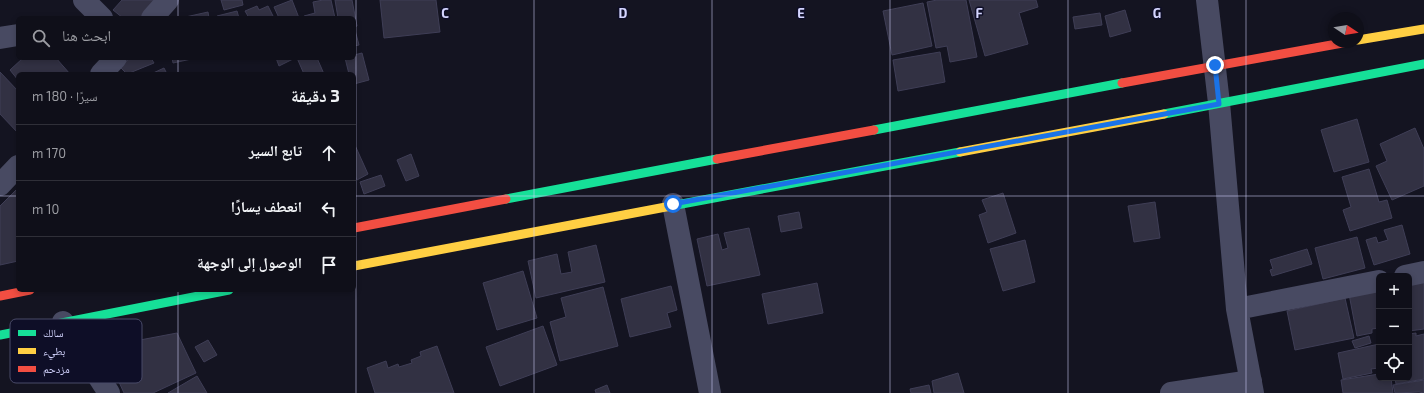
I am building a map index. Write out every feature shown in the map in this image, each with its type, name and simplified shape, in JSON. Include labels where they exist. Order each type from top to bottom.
[{"type":"street","points":[[84,0],[100,16]]},
{"type":"street","points":[[154,16],[168,0]]},
{"type":"street","points":[[1171,393],[1252,387],[1238,309],[1219,104],[1207,0]]},
{"type":"street","points":[[1364,39],[1424,29]]},
{"type":"street","points":[[0,38],[16,35]]},
{"type":"street","points":[[356,228],[1215,65],[1328,45]]},
{"type":"street","points":[[103,72],[114,60]]},
{"type":"street","points":[[356,266],[673,204],[1219,104],[1424,64]]},
{"type":"street","points":[[0,185],[16,168]]},
{"type":"street","points":[[673,204],[710,393]]},
{"type":"street","points":[[1412,275],[1424,272]]},
{"type":"street","points":[[1238,309],[1376,282]]},
{"type":"street","points":[[0,296],[20,292]]},
{"type":"street","points":[[79,319],[220,292]]},
{"type":"street","points":[[0,335],[10,333]]},
{"type":"street","points":[[103,383],[109,393]]},
{"type":"building","points":[[122,0],[155,1],[142,16],[120,16],[113,10]]},
{"type":"building","points":[[221,0],[242,0],[243,5],[224,10]]},
{"type":"building","points":[[292,0],[298,16],[278,16],[274,7]]},
{"type":"building","points":[[331,0],[335,16],[304,16],[315,13],[313,2]]},
{"type":"building","points":[[335,0],[352,0],[355,16],[338,16]]},
{"type":"building","points":[[380,0],[436,0],[440,32],[384,38]]},
{"type":"building","points":[[937,0],[966,0],[977,57],[950,62],[947,46],[936,48],[927,2]]},
{"type":"building","points":[[969,0],[1036,0],[1038,7],[1019,13],[1028,44],[985,56]]},
{"type":"building","points":[[923,3],[932,46],[892,55],[883,11]]},
{"type":"building","points":[[257,6],[259,10],[268,6],[273,16],[248,16],[245,11]]},
{"type":"building","points":[[1125,10],[1131,31],[1110,37],[1105,16]]},
{"type":"building","points":[[237,11],[238,16],[217,16]]},
{"type":"building","points":[[208,12],[209,16],[190,16]]},
{"type":"building","points":[[1100,13],[1102,25],[1075,29],[1073,17]]},
{"type":"building","points":[[356,34],[359,45],[356,46]]},
{"type":"building","points":[[940,52],[945,82],[898,91],[893,60]]},
{"type":"building","points":[[362,53],[369,80],[356,83],[356,72],[348,72],[346,60],[356,60],[356,54]]},
{"type":"building","points":[[21,60],[58,60],[68,72],[16,72],[16,78],[10,70]]},
{"type":"building","points":[[128,60],[152,60],[154,63],[132,72],[125,72],[120,67]]},
{"type":"building","points":[[172,60],[187,60],[173,63]]},
{"type":"building","points":[[277,60],[291,60],[279,66]]},
{"type":"building","points":[[298,60],[318,60],[323,72],[303,72]]},
{"type":"building","points":[[164,68],[166,72],[155,72]]},
{"type":"building","points":[[0,72],[16,89],[16,131],[0,114]]},
{"type":"building","points":[[1357,119],[1369,162],[1334,172],[1321,130]]},
{"type":"building","points":[[1415,128],[1424,149],[1424,186],[1392,200],[1376,166],[1387,161],[1380,144]]},
{"type":"building","points":[[356,147],[368,174],[357,180],[356,178]]},
{"type":"building","points":[[411,154],[419,176],[406,181],[397,160]]},
{"type":"building","points":[[1369,169],[1379,202],[1387,200],[1392,218],[1350,231],[1343,210],[1351,207],[1342,177]]},
{"type":"building","points":[[381,175],[385,186],[364,194],[360,182]]},
{"type":"building","points":[[16,190],[16,261],[0,265],[0,206]]},
{"type":"building","points":[[1003,193],[1016,233],[988,243],[979,215],[987,212],[982,200]]},
{"type":"building","points":[[1155,202],[1160,238],[1134,242],[1128,206]]},
{"type":"building","points":[[799,212],[802,228],[781,232],[778,216]]},
{"type":"building","points":[[1402,225],[1410,254],[1374,265],[1366,240],[1376,237],[1378,243],[1388,240],[1384,230]]},
{"type":"building","points":[[749,228],[760,275],[707,286],[697,239],[718,234],[722,250],[728,248],[724,233]]},
{"type":"building","points":[[1357,237],[1365,268],[1323,279],[1315,248]]},
{"type":"building","points":[[1025,240],[1035,282],[1003,291],[990,249]]},
{"type":"building","points":[[596,245],[605,282],[536,298],[528,261],[557,254],[561,274],[572,272],[568,252]]},
{"type":"building","points":[[1307,249],[1312,264],[1272,276],[1270,270],[1273,269],[1270,260]]},
{"type":"building","points":[[523,271],[537,318],[497,330],[483,283]]},
{"type":"building","points":[[1424,280],[1424,329],[1412,331],[1412,309],[1412,281]]},
{"type":"building","points":[[817,283],[823,313],[768,324],[762,294]]},
{"type":"building","points":[[671,286],[677,310],[667,313],[671,327],[630,337],[621,299]]},
{"type":"building","points":[[603,287],[618,346],[560,361],[550,322],[566,317],[561,298]]},
{"type":"building","points":[[1376,288],[1376,328],[1372,329],[1372,333],[1357,336],[1349,294]]},
{"type":"building","points":[[1345,298],[1354,338],[1295,350],[1287,311]]},
{"type":"building","points":[[543,326],[557,365],[500,386],[486,347]]},
{"type":"building","points":[[177,333],[196,373],[153,393],[124,393],[119,383],[142,383],[142,340]]},
{"type":"building","points":[[1416,333],[1416,336],[1424,334],[1424,379],[1396,384],[1396,381],[1412,381],[1412,334]]},
{"type":"building","points":[[1369,336],[1371,343],[1355,348],[1352,341]]},
{"type":"building","points":[[208,340],[217,355],[204,362],[195,347]]},
{"type":"building","points":[[1376,345],[1376,368],[1371,369],[1372,373],[1343,379],[1338,353]]},
{"type":"building","points":[[437,346],[454,393],[375,393],[367,368],[386,361],[388,368],[398,364],[399,367],[412,363],[411,360],[421,356],[420,352]]},
{"type":"building","points":[[958,373],[964,393],[934,393],[932,381]]},
{"type":"building","points":[[1376,374],[1376,381],[1391,381],[1393,393],[1343,393],[1341,380]]},
{"type":"building","points":[[197,376],[207,393],[168,393]]},
{"type":"building","points":[[1424,380],[1424,393],[1395,393],[1393,385]]},
{"type":"building","points":[[607,385],[610,393],[596,393],[595,390]]},
{"type":"building","points":[[929,385],[931,393],[911,393],[910,389]]},
{"type":"traffic: fast","points":[[1164,114],[1424,64]]},
{"type":"traffic: fast","points":[[874,130],[1122,83]]},
{"type":"traffic: fast","points":[[671,206],[960,152]]},
{"type":"traffic: fast","points":[[506,199],[717,159]]},
{"type":"traffic: fast","points":[[81,319],[219,292]]},
{"type":"traffic: fast","points":[[0,335],[10,333]]},
{"type":"traffic: slow","points":[[1364,39],[1424,29]]},
{"type":"traffic: slow","points":[[960,152],[1164,114]]},
{"type":"traffic: slow","points":[[356,266],[671,206]]},
{"type":"traffic: jam","points":[[1122,83],[1328,46]]},
{"type":"traffic: jam","points":[[717,159],[874,130]]},
{"type":"traffic: jam","points":[[356,228],[506,199]]},
{"type":"traffic: jam","points":[[0,296],[20,292]]},
{"type":"route","points":[[673,204],[1219,104],[1215,65]]}]
